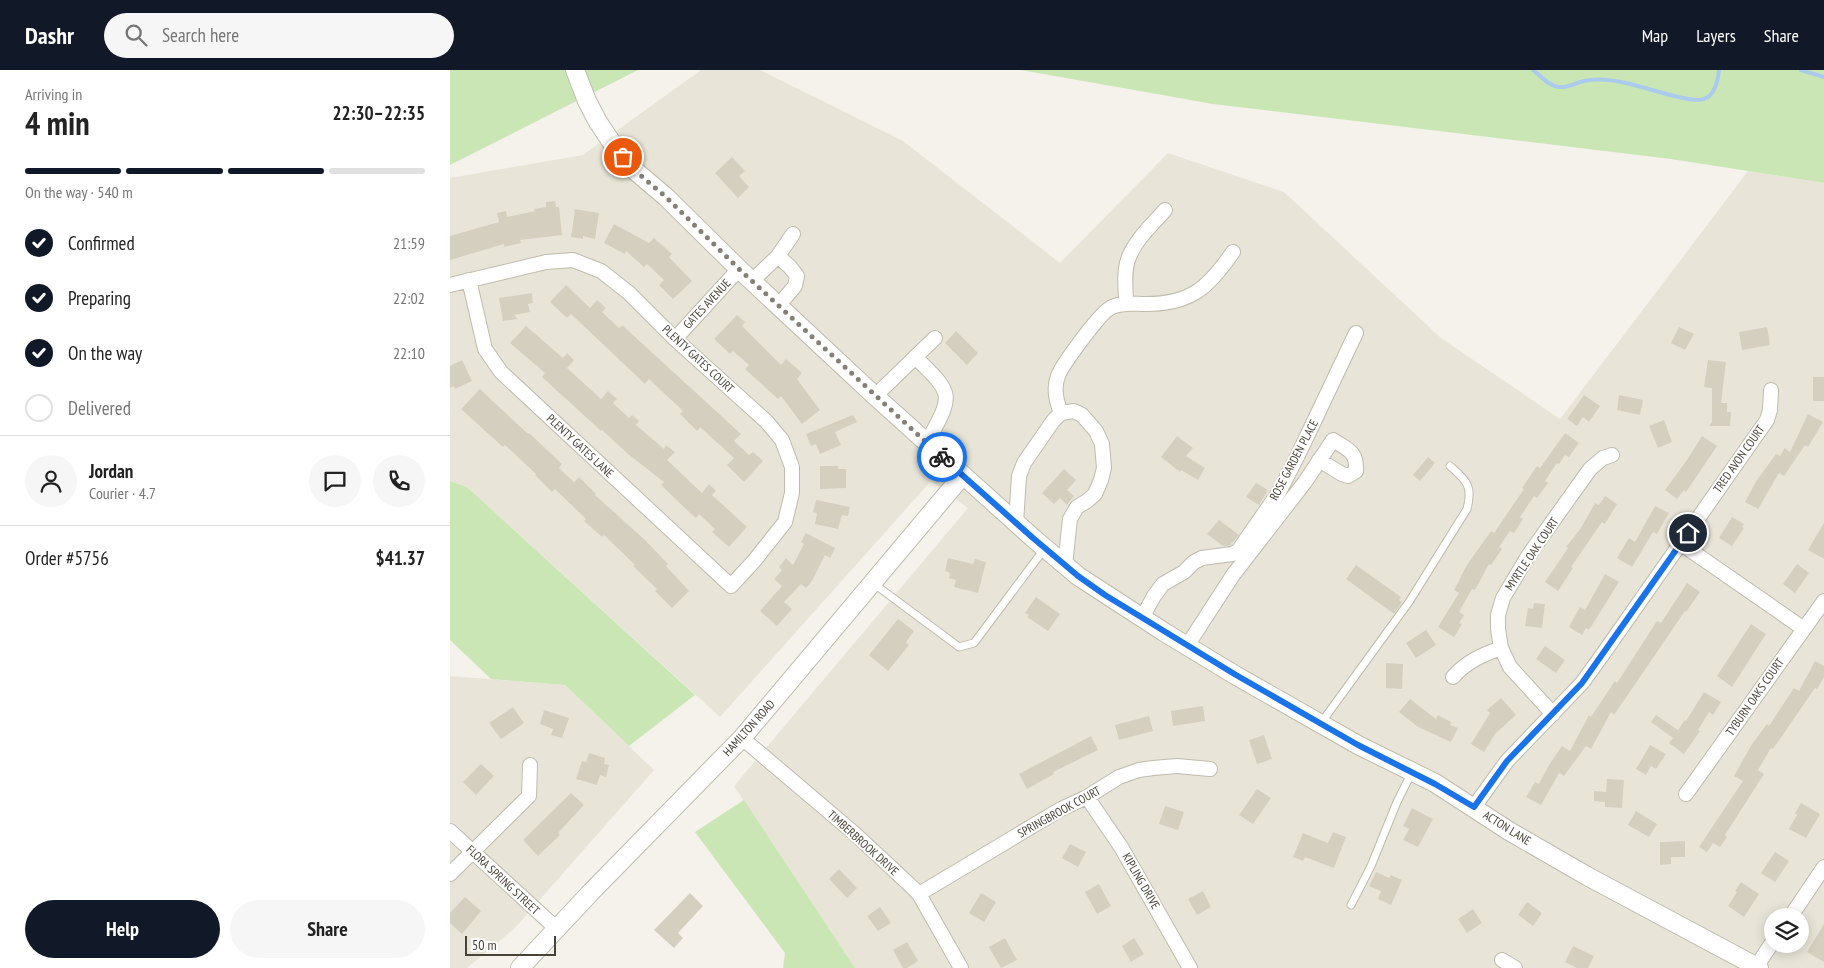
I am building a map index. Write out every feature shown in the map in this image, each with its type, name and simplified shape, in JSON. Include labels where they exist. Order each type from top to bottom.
[{"type":"street","name":"ACTON LANE","points":[[575,70],[587,101],[598,122],[614,146],[633,169],[666,197],[778,306],[875,396],[1065,565],[1105,595],[1187,646],[1320,724],[1474,807],[1508,830],[1586,876],[1757,967]]},
{"type":"street","points":[[1126,303],[1126,272],[1129,257],[1143,235],[1165,210]]},
{"type":"street","name":"GATES AVENUE","points":[[675,339],[746,275],[778,256],[793,234]]},
{"type":"street","points":[[1061,413],[1054,394],[1058,376],[1095,321],[1110,307],[1126,303],[1170,303],[1198,292],[1209,283],[1233,252]]},
{"type":"street","points":[[778,256],[797,276],[795,286],[778,306]]},
{"type":"street","name":"PLENTY GATES COURT","points":[[450,285],[546,262],[573,260],[601,271],[628,293],[675,339],[766,421],[782,440],[792,467],[792,493],[784,522],[754,560],[730,586]]},
{"type":"street","name":"PLENTY GATES LANE","points":[[470,280],[485,349],[501,372],[730,586]]},
{"type":"street","name":"ROSE GARDEN PLACE","points":[[1142,618],[1163,584],[1184,572],[1194,562],[1202,558],[1232,554],[1238,551],[1279,492],[1300,453],[1356,333]]},
{"type":"street","points":[[875,396],[935,338]]},
{"type":"street","points":[[915,357],[938,378],[946,394],[946,408],[927,443]]},
{"type":"street","name":"TRED AVON COURT","points":[[1474,807],[1507,761],[1582,683],[1767,420],[1772,390]]},
{"type":"street","points":[[1016,523],[1019,476],[1024,463],[1053,421],[1061,413],[1074,411],[1082,415],[1096,431],[1104,452],[1104,468],[1095,494],[1088,502],[1077,506],[1070,519],[1065,565]]},
{"type":"street","name":"MYRTLE OAK COURT","points":[[1553,714],[1510,666],[1501,648],[1498,615],[1503,598],[1528,556],[1590,469],[1603,458],[1612,455]]},
{"type":"street","points":[[1187,646],[1233,575],[1305,482],[1319,460]]},
{"type":"street","name":"HAMILTON ROAD","points":[[520,968],[742,738],[963,475]]},
{"type":"street","points":[[1680,543],[1804,629]]},
{"type":"street","name":"TYBURN OAKS COURT","points":[[1686,794],[1824,601]]},
{"type":"street","points":[[1453,677],[1469,662],[1483,654],[1501,648]]},
{"type":"street","name":"TIMBERBROOK DRIVE","points":[[742,738],[854,833],[919,894],[961,968]]},
{"type":"street","points":[[450,874],[529,796],[530,765]]},
{"type":"street","name":"SPRINGBROOK COURT","points":[[919,894],[1061,809],[1087,797],[1119,777],[1139,770],[1177,766],[1210,770]]},
{"type":"street","name":"KIPLING DRIVE","points":[[1087,797],[1121,847],[1190,968]]},
{"type":"street","name":"FLORA SPRING STREET","points":[[450,831],[556,929]]},
{"type":"street","points":[[1796,908],[1824,868]]},
{"type":"street","points":[[1757,967],[1766,953]]},
{"type":"street","points":[[1502,960],[1515,968]]},
{"type":"lane","points":[[1320,724],[1409,602],[1468,509],[1470,499],[1467,481],[1450,466]]},
{"type":"lane","points":[[872,583],[959,647],[974,643],[1045,548]]},
{"type":"lane","points":[[1351,905],[1371,866],[1397,802],[1412,772]]},
{"type":"shaded area","points":[[701,70],[760,70],[903,141],[1060,263],[1168,153],[1284,192],[1441,338],[1560,419],[1748,171],[1824,183],[1824,968],[855,968],[734,786],[968,508],[931,481],[720,717],[467,487],[450,481],[450,178],[583,155]]},
{"type":"shaded area","points":[[450,676],[565,685],[654,770],[514,929],[467,968],[450,968]]},
{"type":"green space","points":[[450,70],[638,70],[450,165]]},
{"type":"green space","points":[[1021,70],[1824,70],[1824,183],[1671,159],[1213,104]]},
{"type":"green space","points":[[450,481],[467,487],[695,695],[629,746],[565,685],[491,679],[450,640]]},
{"type":"green space","points":[[744,800],[855,968],[783,968],[785,953],[695,832]]},
{"type":"building","points":[[732,157],[745,171],[739,176],[749,187],[738,198],[715,173]]},
{"type":"building","points":[[555,201],[556,207],[559,207],[562,235],[520,240],[521,243],[504,247],[504,244],[450,260],[450,236],[499,222],[497,213],[506,211],[507,217],[535,211],[534,209],[546,207],[546,202]]},
{"type":"building","points":[[575,209],[599,213],[595,239],[583,236],[583,239],[571,237]]},
{"type":"building","points":[[614,224],[649,243],[654,238],[672,254],[669,257],[692,281],[673,299],[659,285],[664,280],[647,264],[644,267],[626,251],[625,254],[604,243]]},
{"type":"building","points":[[566,285],[590,308],[597,300],[606,308],[602,312],[619,328],[622,325],[741,434],[734,441],[749,455],[753,452],[763,461],[744,482],[727,465],[734,458],[700,427],[697,431],[680,414],[683,411],[649,379],[645,384],[571,314],[567,318],[550,302]]},
{"type":"building","points":[[532,293],[533,303],[528,304],[530,312],[514,315],[518,319],[503,321],[499,298]]},
{"type":"building","points":[[737,315],[745,322],[742,326],[781,365],[786,359],[802,373],[797,379],[820,410],[802,424],[781,396],[778,399],[745,369],[749,365],[733,351],[730,354],[714,339]]},
{"type":"building","points":[[526,326],[563,358],[567,353],[574,360],[567,368],[601,399],[608,391],[617,399],[613,403],[629,418],[632,415],[639,421],[636,425],[664,449],[666,445],[675,452],[667,460],[702,493],[709,484],[716,491],[712,495],[747,527],[729,547],[712,532],[715,529],[699,514],[696,518],[688,511],[661,485],[664,482],[601,431],[542,377],[545,373],[510,343]]},
{"type":"building","points":[[1679,327],[1694,334],[1685,350],[1671,343]]},
{"type":"building","points":[[1767,327],[1770,345],[1742,350],[1739,332]]},
{"type":"building","points":[[956,331],[978,353],[967,365],[945,343]]},
{"type":"building","points":[[462,360],[472,381],[455,389],[454,386],[450,388],[450,366]]},
{"type":"building","points":[[1708,360],[1726,362],[1721,403],[1727,403],[1727,412],[1731,412],[1730,426],[1709,426],[1712,422],[1712,388],[1704,387]]},
{"type":"building","points":[[1813,377],[1824,377],[1824,401],[1813,401]]},
{"type":"building","points":[[480,389],[562,464],[559,468],[574,482],[579,477],[595,495],[645,540],[668,564],[666,566],[689,591],[672,608],[655,591],[657,589],[633,566],[635,565],[604,535],[602,537],[584,521],[586,519],[555,489],[552,492],[505,445],[503,447],[461,409]]},
{"type":"building","points":[[1584,395],[1600,406],[1589,422],[1583,417],[1577,426],[1567,419]]},
{"type":"building","points":[[1619,395],[1643,400],[1640,415],[1617,410]]},
{"type":"building","points":[[1808,414],[1823,422],[1808,447],[1805,445],[1784,476],[1779,473],[1758,509],[1745,502],[1757,480],[1776,454],[1780,456],[1785,448],[1790,452]]},
{"type":"building","points":[[853,415],[857,422],[835,432],[841,445],[820,454],[816,444],[811,446],[806,434]]},
{"type":"building","points":[[1664,420],[1672,442],[1658,448],[1649,426]]},
{"type":"building","points":[[1565,433],[1579,443],[1569,457],[1565,455],[1559,464],[1557,463],[1545,481],[1548,483],[1537,498],[1534,496],[1520,517],[1523,519],[1514,533],[1510,531],[1499,547],[1502,549],[1491,565],[1489,564],[1475,590],[1472,589],[1459,612],[1464,615],[1459,623],[1462,624],[1454,637],[1438,627],[1459,593],[1454,590],[1467,565],[1491,531],[1494,533],[1537,466],[1540,468]]},
{"type":"building","points":[[1177,436],[1193,448],[1186,456],[1205,468],[1198,480],[1181,470],[1180,472],[1161,457]]},
{"type":"building","points":[[1702,436],[1717,446],[1686,492],[1684,490],[1677,499],[1665,490]]},
{"type":"building","points":[[1428,457],[1435,463],[1420,481],[1413,475]]},
{"type":"building","points":[[820,466],[838,466],[838,469],[846,469],[846,488],[820,489]]},
{"type":"building","points":[[1064,469],[1076,480],[1067,490],[1074,496],[1067,505],[1060,498],[1054,504],[1042,493]]},
{"type":"building","points":[[1256,483],[1268,490],[1259,505],[1246,497]]},
{"type":"building","points":[[1605,496],[1617,504],[1605,524],[1602,522],[1571,567],[1573,568],[1558,591],[1545,582],[1568,548],[1566,547],[1581,528],[1595,503],[1599,505]]},
{"type":"building","points":[[816,500],[850,507],[848,516],[842,515],[838,529],[815,524],[817,513],[813,512]]},
{"type":"building","points":[[1655,506],[1669,513],[1657,534],[1653,532],[1632,567],[1617,558],[1629,538],[1635,542]]},
{"type":"building","points":[[1732,517],[1744,524],[1742,527],[1744,528],[1732,546],[1719,538]]},
{"type":"building","points":[[1219,520],[1239,535],[1229,546],[1223,546],[1207,534]]},
{"type":"building","points":[[1824,523],[1824,559],[1808,550]]},
{"type":"building","points":[[806,533],[835,548],[830,558],[825,555],[812,581],[806,588],[801,584],[784,602],[792,609],[777,626],[760,611],[782,586],[774,579],[782,570],[779,567],[786,558],[793,565],[804,544],[801,542]]},
{"type":"building","points":[[948,558],[973,564],[975,559],[986,562],[978,593],[954,587],[956,580],[949,578],[950,573],[945,571]]},
{"type":"building","points":[[1797,564],[1809,573],[1795,593],[1783,584]]},
{"type":"building","points":[[1356,565],[1401,597],[1399,600],[1402,602],[1394,614],[1346,579]]},
{"type":"building","points":[[1605,574],[1619,582],[1589,630],[1586,628],[1582,635],[1569,627],[1580,607],[1585,610]]},
{"type":"building","points":[[1687,583],[1700,592],[1614,715],[1611,712],[1591,749],[1586,746],[1564,776],[1559,773],[1541,805],[1526,797],[1535,782],[1539,784],[1562,746],[1570,751],[1589,715],[1591,717],[1615,681],[1617,683],[1657,621],[1661,623]]},
{"type":"building","points":[[1036,597],[1060,614],[1048,631],[1027,617],[1029,615],[1025,613]]},
{"type":"building","points":[[1534,603],[1545,604],[1542,628],[1525,626],[1528,608],[1533,609]]},
{"type":"building","points":[[898,619],[914,631],[906,642],[909,645],[888,671],[869,655]]},
{"type":"building","points":[[1751,624],[1766,634],[1732,687],[1717,676]]},
{"type":"building","points":[[1426,630],[1436,645],[1416,658],[1406,643]]},
{"type":"building","points":[[1545,646],[1565,660],[1556,673],[1536,659]]},
{"type":"building","points":[[1815,661],[1824,666],[1824,677],[1773,749],[1771,748],[1758,770],[1764,774],[1725,835],[1727,837],[1720,847],[1713,843],[1707,852],[1699,847],[1743,781],[1734,776],[1752,744],[1767,724],[1769,726],[1794,688],[1799,691]]},
{"type":"building","points":[[1386,663],[1403,664],[1402,689],[1386,688]]},
{"type":"building","points":[[1704,692],[1721,702],[1713,715],[1709,712],[1698,730],[1700,731],[1684,754],[1669,743],[1673,738],[1651,722],[1656,715],[1678,730],[1686,721]]},
{"type":"building","points":[[1501,698],[1516,715],[1495,734],[1484,752],[1471,744],[1490,713],[1487,710]]},
{"type":"building","points":[[1410,699],[1436,719],[1438,715],[1451,722],[1450,725],[1458,728],[1451,742],[1418,727],[1399,712]]},
{"type":"building","points":[[1203,706],[1205,721],[1173,726],[1171,711]]},
{"type":"building","points":[[513,707],[524,723],[501,739],[489,723]]},
{"type":"building","points":[[544,710],[569,718],[562,738],[551,735],[553,729],[540,724]]},
{"type":"building","points":[[1149,716],[1153,731],[1119,740],[1115,725]]},
{"type":"building","points":[[1264,735],[1272,759],[1257,764],[1249,740]]},
{"type":"building","points":[[1091,736],[1098,750],[1053,772],[1054,774],[1027,789],[1019,774]]},
{"type":"building","points":[[1650,745],[1666,754],[1656,769],[1651,766],[1646,775],[1636,769]]},
{"type":"building","points":[[589,753],[605,758],[604,764],[609,765],[606,777],[600,775],[597,785],[576,779],[582,761],[586,762]]},
{"type":"building","points":[[481,764],[494,776],[476,795],[463,782]]},
{"type":"building","points":[[1607,779],[1624,780],[1622,808],[1605,807],[1605,802],[1594,801],[1594,791],[1606,792]]},
{"type":"building","points":[[1257,789],[1271,798],[1253,824],[1239,815]]},
{"type":"building","points":[[571,793],[584,805],[558,833],[560,835],[538,856],[523,840]]},
{"type":"building","points":[[1801,803],[1820,814],[1806,838],[1789,829]]},
{"type":"building","points":[[1165,806],[1184,812],[1178,830],[1159,824]]},
{"type":"building","points":[[1412,808],[1433,819],[1418,847],[1403,840],[1409,829],[1403,826]]},
{"type":"building","points":[[1636,811],[1657,824],[1649,837],[1628,825]]},
{"type":"building","points":[[1333,832],[1346,837],[1334,868],[1305,857],[1303,861],[1293,857],[1303,833],[1328,843]]},
{"type":"building","points":[[1685,841],[1685,857],[1671,857],[1671,864],[1660,865],[1660,842]]},
{"type":"building","points":[[1070,844],[1086,852],[1078,867],[1062,858]]},
{"type":"building","points":[[1775,852],[1789,861],[1775,882],[1761,873]]},
{"type":"building","points":[[839,869],[857,888],[847,898],[829,879]]},
{"type":"building","points":[[1376,872],[1389,878],[1391,875],[1402,880],[1391,905],[1378,899],[1381,891],[1369,886]]},
{"type":"building","points":[[1741,882],[1759,894],[1744,917],[1728,906]]},
{"type":"building","points":[[1099,884],[1111,906],[1097,914],[1085,892]]},
{"type":"building","points":[[1203,891],[1211,907],[1197,915],[1188,899]]},
{"type":"building","points":[[690,893],[703,906],[678,933],[683,938],[674,948],[654,930]]},
{"type":"building","points":[[981,893],[996,902],[984,922],[969,913]]},
{"type":"building","points":[[465,897],[481,911],[462,934],[450,923],[450,913]]},
{"type":"building","points":[[1527,902],[1542,913],[1533,926],[1518,915]]},
{"type":"building","points":[[880,907],[891,923],[878,931],[867,916]]},
{"type":"building","points":[[1473,909],[1482,923],[1467,933],[1458,919]]},
{"type":"building","points":[[1824,924],[1824,962],[1809,953],[1809,949]]},
{"type":"building","points":[[1005,938],[1017,960],[1001,968],[989,947]]},
{"type":"building","points":[[1134,938],[1144,954],[1131,962],[1122,946]]},
{"type":"building","points":[[907,942],[918,961],[907,968],[903,968],[893,950]]},
{"type":"building","points":[[1573,946],[1594,956],[1588,968],[1577,968],[1565,962]]},
{"type":"waterway","points":[[1533,70],[1547,82],[1558,87],[1589,80],[1616,81],[1678,97],[1698,100],[1704,99],[1711,94],[1717,83],[1719,70]]},
{"type":"waterway","points":[[1801,70],[1824,77]]},
{"type":"way so far","points":[[623,157],[633,169],[666,197],[739,269],[942,457]]},
{"type":"route","points":[[942,457],[1033,538],[1078,576],[1105,595],[1236,675],[1358,745],[1435,784],[1474,807],[1507,761],[1582,683],[1688,533]]}]
